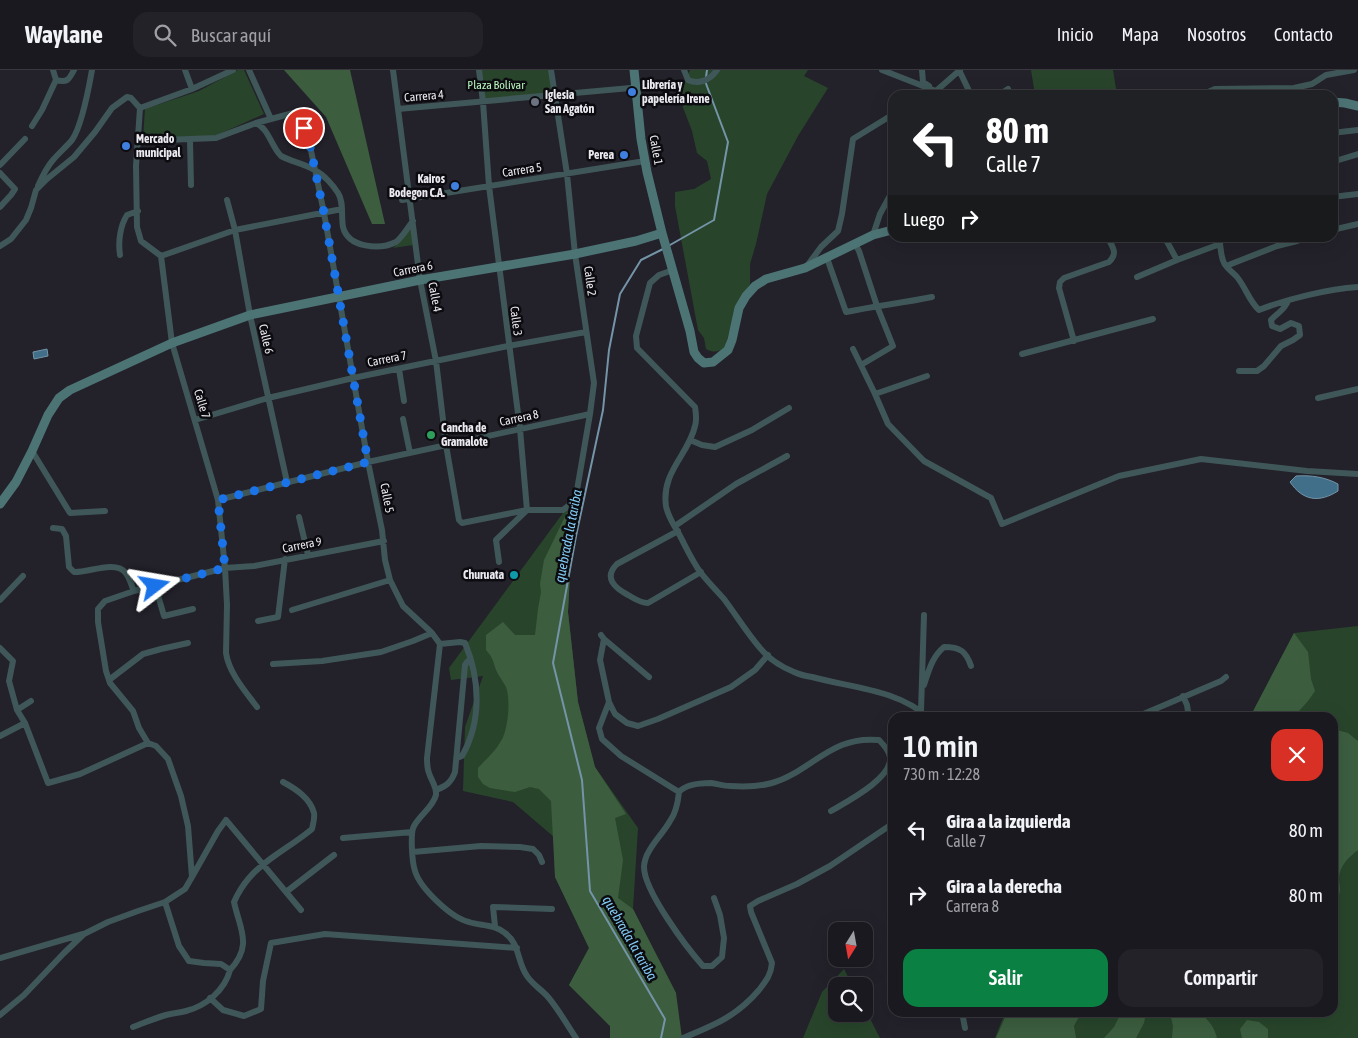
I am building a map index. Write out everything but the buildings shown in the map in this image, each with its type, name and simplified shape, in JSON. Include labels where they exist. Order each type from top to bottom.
[{"type":"main road","name":"Calle 1","points":[[634,70],[641,139],[662,233],[690,331],[694,352],[704,362],[713,362],[728,350],[739,308],[746,296],[756,286],[766,279],[804,268],[873,235],[888,231]]},
{"type":"main road","points":[[1338,102],[1358,106]]},
{"type":"main road","name":"Carrera 6","points":[[0,504],[16,482],[48,415],[59,398],[70,390],[172,344],[250,315],[420,280],[575,254],[636,241],[662,233]]},
{"type":"street","points":[[32,126],[56,80],[53,70]]},
{"type":"street","points":[[56,80],[62,82],[68,80],[74,70]]},
{"type":"street","points":[[0,246],[11,239],[26,220],[44,172],[77,132],[88,93],[92,70]]},
{"type":"street","points":[[185,70],[192,89]]},
{"type":"street","points":[[140,108],[192,89],[234,70]]},
{"type":"street","points":[[138,141],[216,138],[271,119],[249,70]]},
{"type":"street","name":"Calle 4","points":[[393,70],[420,280],[436,361],[446,445],[459,520],[464,523],[527,510]]},
{"type":"street","name":"Calle 3","points":[[479,70],[489,186],[520,429],[527,510]]},
{"type":"street","name":"Calle 2","points":[[527,510],[563,510],[571,504],[576,496],[594,383],[551,70]]},
{"type":"street","points":[[684,70],[688,80],[693,82],[703,81],[714,75],[717,70]]},
{"type":"street","points":[[882,70],[933,90]]},
{"type":"street","points":[[922,70],[923,82],[935,90]]},
{"type":"street","points":[[937,90],[959,70],[969,90]]},
{"type":"street","points":[[1254,90],[1294,88],[1312,84],[1326,76],[1354,70]]},
{"type":"street","points":[[555,95],[674,84]]},
{"type":"street","name":"Carrera 4","points":[[398,109],[555,95]]},
{"type":"street","points":[[36,190],[74,157],[112,108],[127,97],[131,98],[140,108],[136,166],[137,227],[141,241],[161,256],[235,230],[342,210]]},
{"type":"street","name":"Calle 5","points":[[271,119],[297,112],[300,114],[309,141],[324,213],[390,580],[403,606],[440,644]]},
{"type":"street","points":[[804,268],[821,247],[838,231],[853,139],[888,118]]},
{"type":"street","points":[[256,123],[265,129],[281,156],[315,170],[339,194],[343,228],[348,237],[362,245],[379,246],[397,241],[413,221]]},
{"type":"street","points":[[1338,133],[1358,130]]},
{"type":"street","points":[[0,165],[25,139]]},
{"type":"street","points":[[190,140],[191,185]]},
{"type":"street","points":[[1338,160],[1358,154]]},
{"type":"street","name":"Carrera 5","points":[[402,200],[645,161]]},
{"type":"street","points":[[0,173],[15,189],[0,207]]},
{"type":"street","points":[[1338,196],[1358,194]]},
{"type":"street","points":[[873,235],[880,214],[888,199]]},
{"type":"street","name":"Calle 6","points":[[227,200],[235,230],[250,315],[287,482]]},
{"type":"street","points":[[120,255],[119,249],[123,222],[127,215],[138,211]]},
{"type":"street","points":[[1338,229],[1358,224]]},
{"type":"street","points":[[1074,341],[1059,288],[1060,282],[1064,278],[1110,262],[1115,252],[1110,242]]},
{"type":"street","points":[[1167,242],[1177,260]]},
{"type":"street","points":[[1137,278],[1218,242]]},
{"type":"street","points":[[1220,242],[1222,258],[1226,266],[1247,291],[1252,304],[1259,310],[1288,300],[1358,287]]},
{"type":"street","points":[[1226,266],[1277,246],[1293,242]]},
{"type":"street","points":[[855,244],[893,346],[861,366]]},
{"type":"street","name":"Calle 7","points":[[161,256],[172,344],[218,500],[225,568],[227,659],[240,684],[257,707]]},
{"type":"street","points":[[827,258],[846,312],[898,304],[932,296]]},
{"type":"street","points":[[673,270],[659,275],[650,283],[636,336],[637,348],[695,407],[696,424],[690,440],[670,474],[667,485],[666,507],[669,516],[701,572],[761,649],[794,672],[831,683],[870,689],[900,698],[921,710],[924,615]]},
{"type":"street","points":[[1239,371],[1257,371],[1264,366],[1281,346],[1300,334],[1299,326],[1291,323],[1280,329],[1272,326],[1271,320],[1285,308],[1288,300]]},
{"type":"street","points":[[1022,354],[1153,319]]},
{"type":"street","name":"Carrera 7","points":[[195,420],[268,398],[353,378],[586,332]]},
{"type":"street","points":[[853,350],[888,424],[924,461],[991,498],[1002,524],[1119,476],[1202,459],[1308,471],[1358,474]]},
{"type":"street","points":[[399,369],[404,401]]},
{"type":"street","points":[[875,394],[927,376]]},
{"type":"street","points":[[1318,398],[1358,390]]},
{"type":"street","points":[[690,440],[714,447],[752,430],[789,408]]},
{"type":"street","name":"Carrera 8","points":[[218,500],[368,462],[590,414]]},
{"type":"street","points":[[403,419],[410,453]]},
{"type":"street","points":[[32,451],[70,513],[105,510]]},
{"type":"street","points":[[701,572],[648,603],[641,602],[614,586],[611,573],[617,564],[676,529],[736,484],[787,456]]},
{"type":"street","points":[[499,562],[496,540],[527,510]]},
{"type":"street","points":[[299,518],[308,555]]},
{"type":"street","points":[[53,528],[62,529],[66,536],[70,567],[74,572],[119,568],[126,573],[134,591]]},
{"type":"street","name":"Carrera 9","points":[[109,680],[98,622],[98,609],[105,601],[134,591],[225,568],[254,566],[384,542]]},
{"type":"street","points":[[258,621],[278,616],[286,559]]},
{"type":"street","points":[[0,600],[23,576]]},
{"type":"street","points":[[292,610],[390,580]]},
{"type":"street","points":[[155,586],[164,616],[193,609]]},
{"type":"street","points":[[274,664],[322,661],[381,652],[433,635]]},
{"type":"street","points":[[649,677],[602,637],[600,660],[609,702],[615,714],[627,723],[638,726],[731,687],[755,670],[768,655]]},
{"type":"street","points":[[457,758],[462,756],[470,741],[476,714],[477,697],[476,680],[466,646],[463,642],[440,644],[427,758],[427,768],[436,790],[433,801],[412,832],[415,871],[424,887],[438,902],[454,914],[467,922],[495,926],[506,933],[517,948],[526,976],[555,1005],[576,1038]]},
{"type":"street","points":[[148,744],[139,728],[133,711],[109,680],[143,654],[188,643]]},
{"type":"street","points":[[922,693],[929,669],[938,652],[944,647],[954,647],[961,651],[967,656],[971,666]]},
{"type":"street","points":[[0,648],[13,661],[9,681],[17,710],[25,723],[48,783],[80,774],[148,744],[156,746],[168,759],[181,796],[188,826],[192,876]]},
{"type":"street","points":[[436,790],[446,786],[452,780],[455,772],[466,662],[470,659]]},
{"type":"street","points":[[1147,712],[1226,677]]},
{"type":"street","points":[[1183,696],[1188,712]]},
{"type":"street","points":[[17,710],[31,701]]},
{"type":"street","points":[[609,702],[599,728],[602,738],[621,756],[679,792]]},
{"type":"street","points":[[0,736],[25,723]]},
{"type":"street","points":[[714,898],[720,915],[724,938],[722,957],[712,966],[702,966],[688,949],[653,896],[644,868],[646,854],[670,822],[676,808],[679,792],[683,788],[711,783],[727,786],[753,786],[773,783],[799,772],[842,745],[866,739],[879,740],[888,753]]},
{"type":"street","points":[[831,811],[856,797],[882,776],[888,767]]},
{"type":"street","points":[[133,1027],[167,1014],[185,1012],[199,1007],[217,994],[228,980],[230,970],[235,965],[243,948],[243,933],[234,902],[250,877],[312,829],[314,815],[308,800],[283,782]]},
{"type":"street","points":[[0,958],[84,934],[108,922],[165,902],[185,889],[226,820],[301,910]]},
{"type":"street","points":[[683,1038],[719,1023],[734,1014],[768,980],[772,972],[772,963],[750,906],[758,900],[797,884],[830,866],[888,827]]},
{"type":"street","points":[[343,838],[412,832]]},
{"type":"street","points":[[413,852],[481,846],[520,847],[533,849],[539,855],[542,862]]},
{"type":"street","points":[[286,892],[334,855]]},
{"type":"street","points":[[165,902],[179,946],[189,961],[204,964],[221,964],[230,970]]},
{"type":"street","points":[[495,926],[493,907],[552,908]]},
{"type":"street","points":[[0,1015],[24,995],[84,934]]},
{"type":"street","points":[[210,998],[223,1010],[244,1016],[261,1009],[263,981],[271,942],[325,934],[517,948]]},
{"type":"street","points":[[963,1017],[965,1028]]},
{"type":"green space","points":[[238,70],[244,70],[264,114],[215,136],[143,138],[145,109],[199,91]]},
{"type":"green space","points":[[284,70],[350,70],[385,224],[372,224],[326,117]]},
{"type":"green space","name":"Plaza Bolívar","points":[[479,70],[551,70],[555,95],[483,102]]},
{"type":"green space","points":[[690,70],[808,70],[804,76],[828,88],[798,136],[767,194],[750,264],[750,284],[736,306],[725,348],[716,352],[706,349],[704,338],[698,330],[675,206],[675,192],[694,189],[711,179],[707,161],[697,153],[692,131],[679,97]]},
{"type":"green space","points":[[1031,70],[1113,70],[1116,90],[1034,90]]},
{"type":"green space","points":[[411,228],[413,245],[393,248],[403,239]]},
{"type":"green space","points":[[574,498],[568,612],[578,702],[595,767],[638,828],[633,909],[676,993],[610,1038],[610,1026],[569,985],[589,948],[555,877],[554,837],[513,802],[463,791],[465,727],[483,676],[451,680],[449,668]]},
{"type":"green space","points":[[574,498],[568,612],[578,702],[595,767],[626,814],[615,818],[623,860],[618,898],[633,909],[676,993],[682,1038],[610,1038],[610,1026],[569,985],[589,948],[555,877],[551,801],[539,789],[530,787],[515,792],[490,788],[483,784],[478,777],[478,768],[496,749],[503,736],[507,723],[508,707],[508,692],[491,656],[486,650],[486,635],[503,622],[515,635],[535,635],[544,560]]},
{"type":"green space","points":[[1358,626],[1358,1038],[995,1038],[1003,1017],[1338,1017],[1338,712],[1253,712],[1294,633]]},
{"type":"green space","points":[[1294,633],[1308,652],[1311,679],[1315,691],[1299,712],[1253,712]]},
{"type":"green space","points":[[1338,730],[1348,733],[1358,741],[1358,850],[1348,859],[1339,874],[1338,896]]},
{"type":"green space","points":[[844,969],[848,977],[836,977]]},
{"type":"green space","points":[[828,986],[828,1022],[872,1022],[880,1038],[803,1038],[822,992]]},
{"type":"green space","points":[[1005,1017],[1079,1017],[1074,1026],[1076,1038],[996,1038]]},
{"type":"green space","points":[[1119,1017],[1145,1017],[1136,1038],[1104,1038],[1114,1027]]},
{"type":"green space","points":[[1171,1017],[1203,1017],[1209,1022],[1217,1038],[1172,1038],[1173,1026]]},
{"type":"green space","points":[[1247,1020],[1259,1022],[1268,1029],[1268,1038],[1242,1038],[1240,1029]]},
{"type":"water","points":[[47,349],[48,356],[34,359],[33,352]]},
{"type":"water","points":[[1296,476],[1323,478],[1338,484],[1338,491],[1318,498],[1306,496],[1300,493],[1290,482]]},
{"type":"waterway","name":"quebrada la tariba","points":[[706,77],[707,70]]},
{"type":"waterway","name":"quebrada la tariba","points":[[670,245],[714,220],[728,142],[705,81]]},
{"type":"waterway","name":"quebrada la tariba","points":[[661,1038],[665,1019],[590,891],[582,780],[553,663],[576,536],[603,410],[609,350],[620,294],[641,260],[663,249]]},
{"type":"place","name":"Librería y papelería Irene","points":[[632,92]]},
{"type":"place","name":"Iglesia San Agatón","points":[[535,102]]},
{"type":"place","name":"Mercado municipal","points":[[126,146]]},
{"type":"place","name":"Perea","points":[[624,155]]},
{"type":"place","name":"Kairos Bodegon C.A.","points":[[455,186]]},
{"type":"place","name":"Cancha de Gramalote","points":[[431,435]]},
{"type":"place","name":"Churuata","points":[[514,575]]},
{"type":"route","points":[[155,586],[225,568],[218,500],[368,462],[324,213],[309,141],[304,128]]}]
